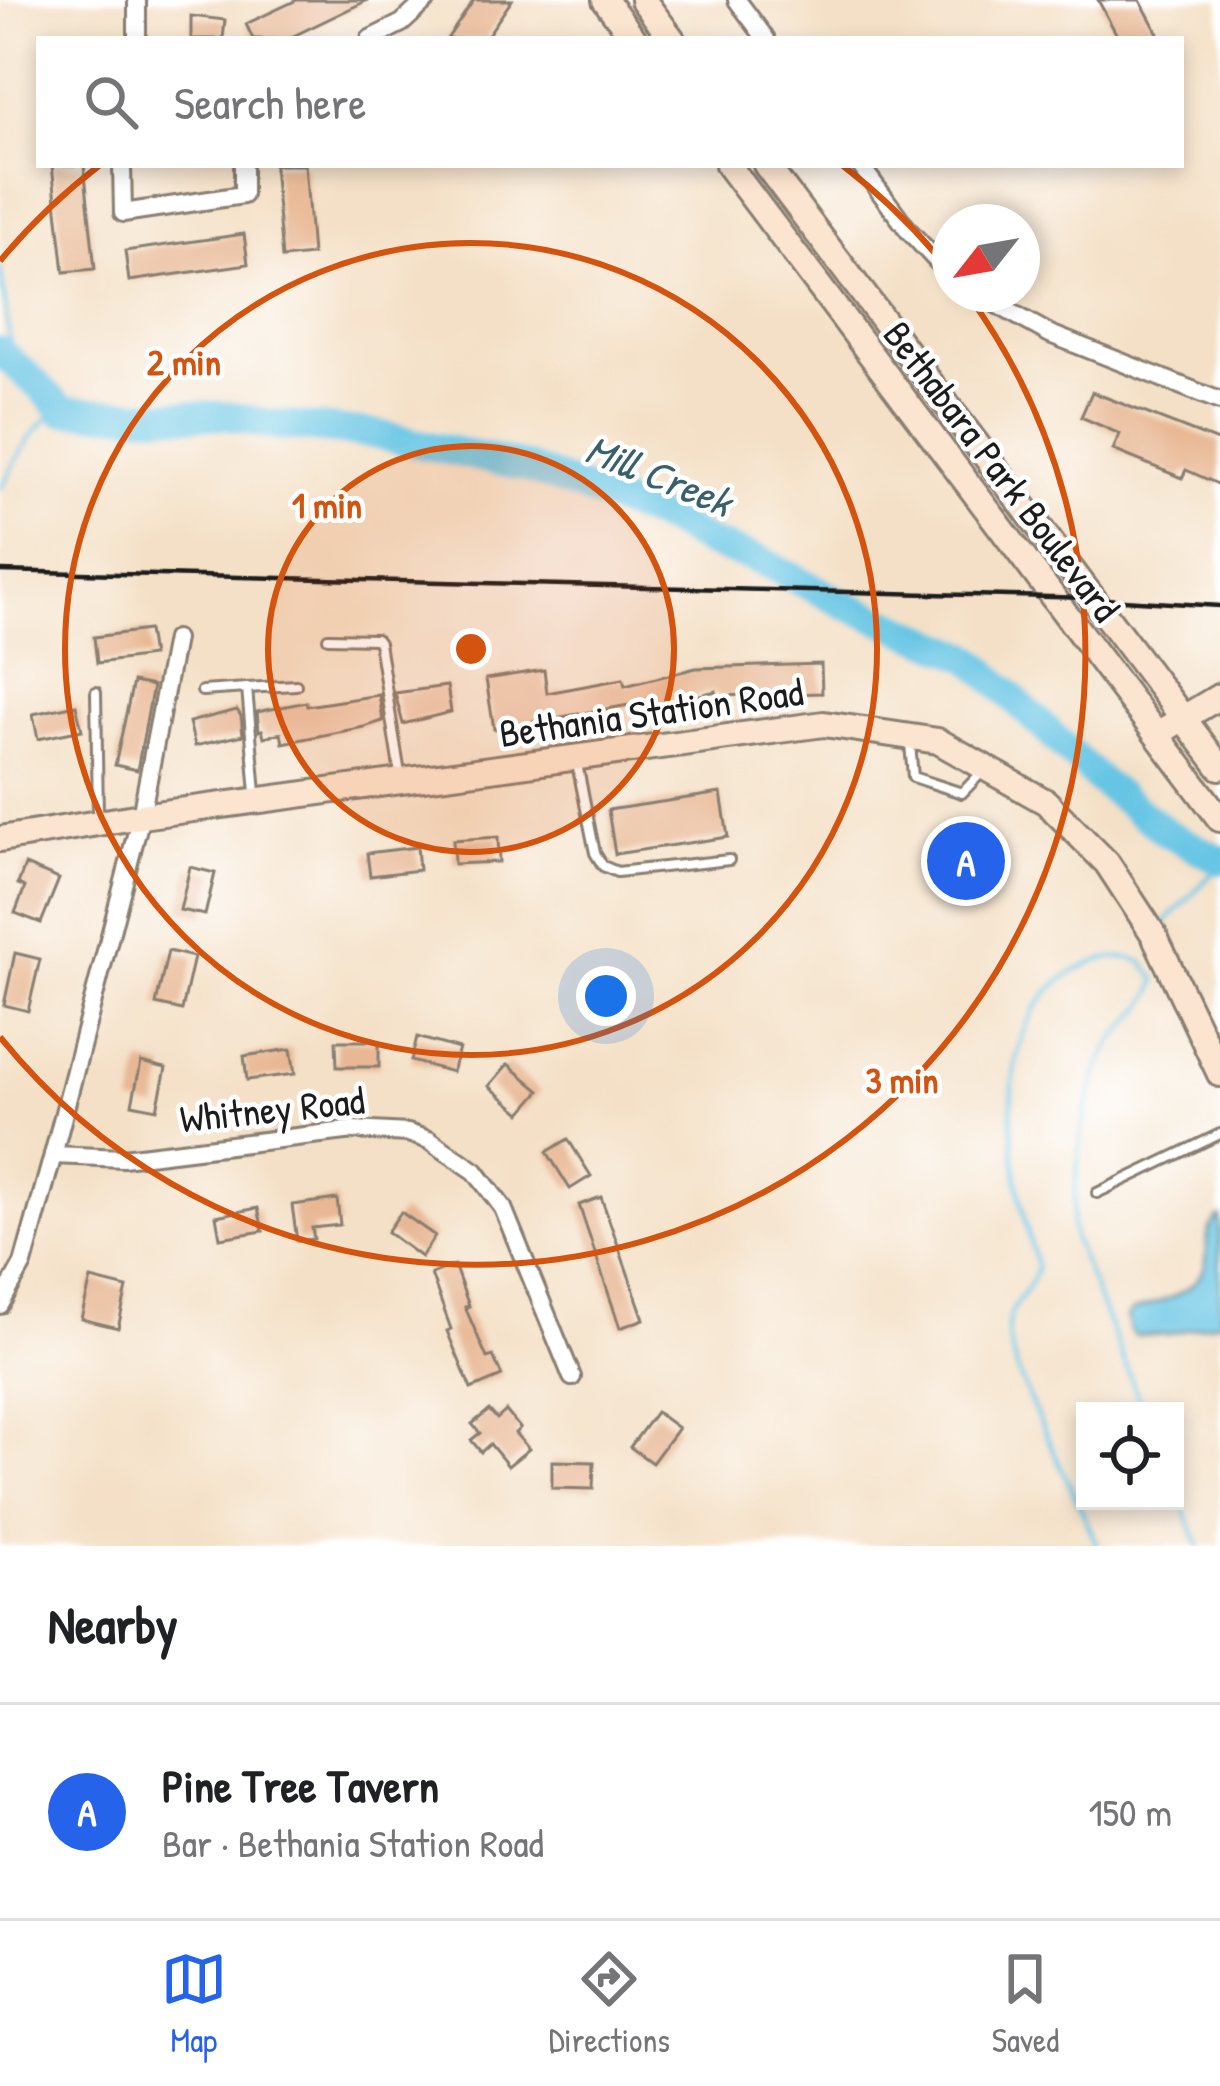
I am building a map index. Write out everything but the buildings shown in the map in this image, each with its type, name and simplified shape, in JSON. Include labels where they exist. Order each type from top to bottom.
[{"type":"street","points":[[137,0],[137,36]]},
{"type":"street","points":[[376,36],[403,23],[427,0]]},
{"type":"street","points":[[605,0],[632,36]]},
{"type":"street","points":[[643,0],[670,36]]},
{"type":"street","points":[[737,0],[764,36]]},
{"type":"street","points":[[122,168],[123,213],[243,195],[242,168]]},
{"type":"street","name":"Bethabara Park Boulevard","points":[[730,168],[1213,812]]},
{"type":"street","name":"Bethabara Park Boulevard","points":[[768,168],[1220,767]]},
{"type":"street","points":[[862,168],[932,256]]},
{"type":"street","points":[[1011,312],[1051,334],[1220,401]]},
{"type":"street","points":[[0,1305],[23,1264],[53,1155],[141,816],[175,639]]},
{"type":"street","points":[[1155,736],[1220,696]]},
{"type":"street","name":"Bethania Station Road","points":[[0,839],[824,724],[938,741],[1046,802],[1107,863],[1154,935],[1220,1074]]},
{"type":"street","name":"Whitney Road","points":[[53,1155],[123,1158],[354,1130],[408,1133],[429,1140],[475,1172],[503,1208],[572,1377]]},
{"type":"lane","points":[[328,638],[376,639],[379,644],[401,782]]},
{"type":"lane","points":[[202,692],[296,685]]},
{"type":"lane","points":[[247,688],[256,801]]},
{"type":"lane","points":[[96,692],[98,824]]},
{"type":"lane","points":[[910,737],[913,777],[962,794],[986,768]]},
{"type":"lane","points":[[575,758],[595,853],[603,866],[616,872],[729,860]]},
{"type":"lane","points":[[1097,1193],[1220,1134]]},
{"type":"water","points":[[1220,1217],[1220,1321],[1170,1334],[1136,1336],[1127,1317],[1193,1284],[1204,1269],[1209,1231]]},
{"type":"waterway","points":[[0,267],[13,364]]},
{"type":"waterway","name":"Mill Creek","points":[[0,351],[61,411],[230,416],[374,434],[525,467],[670,522],[971,658],[1102,783],[1167,833],[1220,860]]},
{"type":"waterway","points":[[0,488],[33,434],[61,411]]},
{"type":"waterway","points":[[1165,923],[1220,865]]},
{"type":"waterway","points":[[1076,1498],[1010,1345],[1010,1318],[1037,1268],[1019,1192],[1012,1104],[1016,1062],[1028,1023],[1049,991],[1081,968],[1112,958],[1143,962],[1156,979],[1148,1000],[1110,1047],[1096,1078],[1081,1140],[1072,1225],[1140,1402]]},
{"type":"waterway","points":[[1184,1509],[1199,1546]]},
{"type":"waterway","points":[[1081,1510],[1097,1546]]},
{"type":"railway","points":[[0,571],[1090,598],[1220,606]]},
{"type":"place","name":"Pine Tree Tavern","points":[[966,861]]}]
